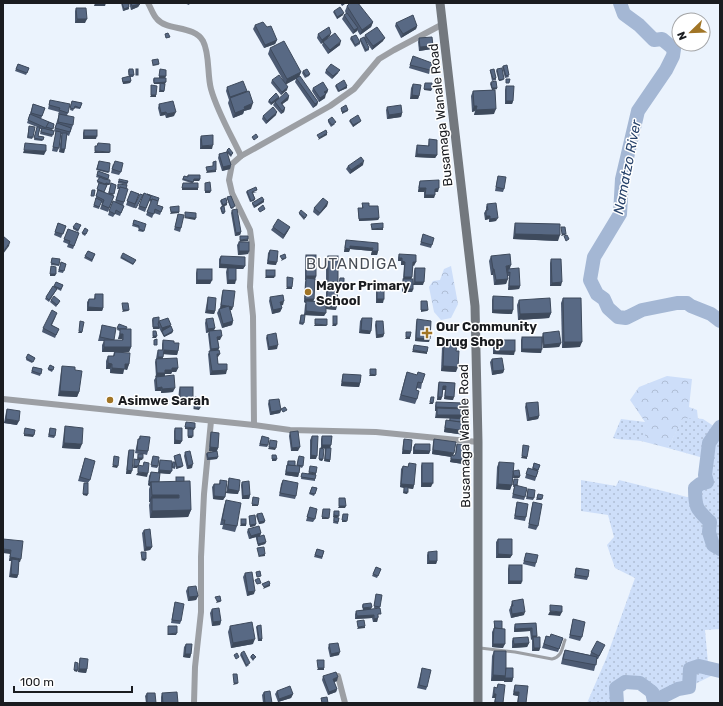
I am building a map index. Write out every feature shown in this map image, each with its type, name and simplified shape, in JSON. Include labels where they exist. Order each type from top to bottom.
[{"type":"street","points":[[148,3],[157,19],[163,23],[196,34],[203,41],[207,57],[210,88],[241,156]]},
{"type":"street","name":"Busamaga Wanale Road","points":[[440,3],[475,306],[478,442],[478,703]]},
{"type":"street","points":[[254,425],[253,316],[250,286],[252,244],[250,230],[232,193],[229,180],[232,164],[241,156],[330,106],[354,89],[379,59],[443,24]]},
{"type":"street","points":[[3,399],[290,430],[376,432],[478,442]]},
{"type":"street","points":[[194,703],[195,667],[201,612],[201,557],[204,494],[211,421]]},
{"type":"street","points":[[338,676],[345,703]]},
{"type":"lane","points":[[478,648],[558,658],[565,640]]},
{"type":"green space","points":[[451,266],[458,304],[451,318],[441,320],[434,312],[429,287],[433,281],[440,280],[444,269]]},
{"type":"green space","points":[[667,376],[692,379],[689,407],[697,410],[698,419],[683,418],[668,448],[645,442],[645,422],[630,400],[639,387]]},
{"type":"green space","points":[[683,417],[703,419],[715,427],[720,417],[720,629],[705,630],[708,663],[720,669],[720,676],[711,676],[689,687],[678,689],[661,696],[654,701],[652,692],[640,683],[625,682],[616,688],[617,703],[587,703],[606,659],[635,578],[615,568],[607,545],[614,537],[608,515],[581,511],[581,480],[616,486],[619,480],[687,497],[695,496],[695,488],[704,481],[707,459],[668,448]]},
{"type":"green space","points":[[621,419],[645,422],[645,442],[613,438]]},
{"type":"building","points":[[122,3],[128,3],[129,7],[124,9]]},
{"type":"building","points":[[131,3],[139,3],[140,4],[132,6]]},
{"type":"building","points":[[350,3],[358,3],[373,22],[362,30],[347,6]]},
{"type":"building","points":[[340,7],[344,13],[337,17],[334,11]]},
{"type":"building","points":[[76,8],[86,8],[87,19],[77,19]]},
{"type":"building","points":[[347,13],[358,28],[354,30],[344,15]]},
{"type":"building","points":[[413,15],[417,26],[403,34],[396,23]]},
{"type":"building","points":[[263,22],[267,27],[271,26],[277,40],[265,45],[255,25]]},
{"type":"building","points":[[329,27],[331,33],[322,40],[318,34]]},
{"type":"building","points":[[377,27],[385,38],[373,46],[365,35]]},
{"type":"building","points":[[168,33],[170,37],[166,38],[165,34]]},
{"type":"building","points":[[335,33],[341,41],[330,50],[323,42]]},
{"type":"building","points":[[356,35],[360,42],[355,45],[351,37]]},
{"type":"building","points":[[364,37],[369,48],[366,50],[360,39]]},
{"type":"building","points":[[432,37],[433,46],[420,47],[419,38]]},
{"type":"building","points":[[284,41],[301,72],[287,79],[270,48]]},
{"type":"building","points":[[413,56],[432,63],[430,70],[410,65]]},
{"type":"building","points":[[158,59],[159,64],[153,65],[152,60]]},
{"type":"building","points":[[18,64],[29,68],[27,73],[16,69]]},
{"type":"building","points":[[331,64],[340,70],[333,76],[326,70]]},
{"type":"building","points":[[507,65],[509,75],[506,76],[503,66]]},
{"type":"building","points":[[502,68],[504,79],[499,80],[497,69]]},
{"type":"building","points":[[129,69],[133,69],[134,75],[129,75]]},
{"type":"building","points":[[136,69],[138,69],[138,75],[136,75]]},
{"type":"building","points":[[160,69],[166,70],[166,76],[159,76]]},
{"type":"building","points":[[307,69],[310,74],[306,76],[303,71]]},
{"type":"building","points":[[494,69],[496,78],[493,79],[490,70]]},
{"type":"building","points":[[279,75],[288,87],[282,92],[272,80]]},
{"type":"building","points":[[130,76],[131,81],[123,82],[122,78]]},
{"type":"building","points":[[300,76],[318,102],[315,104],[296,78]]},
{"type":"building","points":[[154,78],[166,78],[166,82],[154,83]]},
{"type":"building","points":[[506,79],[510,79],[509,83],[506,83]]},
{"type":"building","points":[[344,80],[347,86],[339,91],[336,85]]},
{"type":"building","points":[[243,81],[247,91],[230,97],[227,87]]},
{"type":"building","points":[[496,81],[497,88],[492,88],[491,82]]},
{"type":"building","points":[[323,82],[328,90],[324,92],[326,94],[320,98],[313,88]]},
{"type":"building","points":[[160,83],[165,84],[164,91],[160,90]]},
{"type":"building","points":[[425,83],[432,83],[432,89],[424,89]]},
{"type":"building","points":[[413,84],[421,85],[419,96],[412,95]]},
{"type":"building","points":[[151,85],[157,86],[156,95],[151,95]]},
{"type":"building","points":[[506,86],[514,86],[513,101],[506,101]]},
{"type":"building","points":[[495,90],[496,109],[476,110],[477,106],[474,106],[473,91]]},
{"type":"building","points":[[249,91],[253,103],[244,107],[245,109],[235,113],[230,98]]},
{"type":"building","points":[[286,92],[289,96],[281,103],[285,108],[282,111],[275,102]]},
{"type":"building","points":[[276,93],[279,97],[271,103],[269,100]]},
{"type":"building","points":[[50,100],[70,104],[68,113],[59,110],[60,108],[49,105]]},
{"type":"building","points":[[72,101],[82,103],[80,108],[75,106],[74,109],[70,108]]},
{"type":"building","points":[[173,101],[176,112],[167,114],[166,112],[161,113],[159,104]]},
{"type":"building","points":[[33,104],[45,108],[42,116],[31,113]]},
{"type":"building","points":[[346,105],[348,110],[342,112],[341,108]]},
{"type":"building","points":[[401,105],[402,113],[389,115],[387,107]]},
{"type":"building","points":[[273,107],[277,112],[267,121],[263,116]]},
{"type":"building","points":[[30,114],[49,122],[46,128],[28,120]]},
{"type":"building","points":[[59,114],[74,117],[73,125],[58,122]]},
{"type":"building","points":[[358,115],[361,121],[353,125],[350,120]]},
{"type":"building","points":[[332,117],[336,122],[332,125],[328,120]]},
{"type":"building","points":[[49,122],[54,124],[53,129],[46,127]]},
{"type":"building","points":[[57,123],[71,128],[70,132],[55,128]]},
{"type":"building","points":[[29,126],[35,127],[33,137],[28,137]]},
{"type":"building","points":[[37,127],[40,127],[38,136],[44,137],[43,140],[34,138]]},
{"type":"building","points":[[42,128],[54,131],[53,135],[41,132]]},
{"type":"building","points":[[84,130],[97,130],[97,136],[84,136]]},
{"type":"building","points":[[326,130],[327,133],[319,138],[317,135]]},
{"type":"building","points":[[56,131],[61,132],[59,148],[53,147]]},
{"type":"building","points":[[62,133],[67,133],[65,149],[61,149]]},
{"type":"building","points":[[256,134],[258,137],[254,140],[252,137]]},
{"type":"building","points":[[213,135],[213,145],[202,146],[201,136]]},
{"type":"building","points":[[429,139],[437,140],[437,155],[417,154],[417,145],[429,146]]},
{"type":"building","points":[[25,143],[46,145],[46,151],[24,150]]},
{"type":"building","points":[[98,143],[110,144],[110,152],[95,151],[95,146],[97,146]]},
{"type":"building","points":[[229,148],[233,153],[231,155],[227,150]]},
{"type":"building","points":[[227,152],[231,165],[223,167],[219,154]]},
{"type":"building","points":[[361,157],[364,161],[351,170],[348,166]]},
{"type":"building","points":[[99,161],[110,163],[109,172],[97,169]]},
{"type":"building","points":[[115,161],[123,163],[121,172],[112,169]]},
{"type":"building","points":[[216,161],[216,170],[207,171],[206,167],[213,166],[213,162]]},
{"type":"building","points":[[98,171],[109,175],[108,179],[97,175]]},
{"type":"building","points":[[188,175],[200,175],[200,179],[194,179],[193,182],[183,179],[184,176],[188,177]]},
{"type":"building","points":[[498,176],[506,177],[504,189],[496,187]]},
{"type":"building","points":[[100,177],[110,180],[110,184],[97,181]]},
{"type":"building","points":[[119,179],[128,181],[127,183],[119,181]]},
{"type":"building","points":[[439,180],[439,188],[435,189],[435,195],[425,195],[426,188],[419,188],[420,181]]},
{"type":"building","points":[[210,182],[211,191],[205,191],[205,183]]},
{"type":"building","points":[[99,183],[107,185],[104,192],[97,189]]},
{"type":"building","points":[[111,183],[116,185],[114,194],[109,193]]},
{"type":"building","points":[[183,183],[198,183],[198,188],[182,188]]},
{"type":"building","points":[[118,184],[127,185],[126,189],[119,188]]},
{"type":"building","points":[[120,187],[128,189],[124,202],[116,200]]},
{"type":"building","points":[[256,187],[257,190],[252,192],[255,199],[251,201],[247,191]]},
{"type":"building","points":[[92,190],[95,190],[94,196],[91,196]]},
{"type":"building","points":[[98,190],[114,196],[109,208],[102,205],[104,200],[96,196]]},
{"type":"building","points":[[131,191],[139,194],[135,204],[127,201]]},
{"type":"building","points":[[144,193],[151,196],[146,208],[139,206]]},
{"type":"building","points":[[140,194],[143,195],[136,208],[134,207]]},
{"type":"building","points":[[147,194],[159,198],[158,201],[151,200],[151,196]]},
{"type":"building","points":[[231,196],[235,206],[231,208],[227,197]]},
{"type":"building","points":[[262,197],[264,200],[255,206],[252,203]]},
{"type":"building","points":[[96,198],[102,201],[99,207],[94,205]]},
{"type":"building","points":[[226,198],[227,203],[223,205],[221,200]]},
{"type":"building","points":[[323,198],[328,202],[320,213],[314,208]]},
{"type":"building","points":[[152,199],[158,201],[157,205],[163,207],[161,212],[155,209],[154,214],[147,212]]},
{"type":"building","points":[[113,201],[124,206],[121,213],[116,210],[115,214],[109,211]]},
{"type":"building","points":[[362,203],[369,203],[369,206],[378,206],[379,218],[359,219],[358,208],[363,208]]},
{"type":"building","points":[[496,203],[498,218],[490,219],[490,216],[486,216],[486,210],[488,210],[487,204]]},
{"type":"building","points":[[263,205],[265,209],[260,212],[258,209]]},
{"type":"building","points":[[179,206],[179,212],[171,212],[170,207]]},
{"type":"building","points":[[224,206],[225,212],[222,212],[221,207]]},
{"type":"building","points":[[237,209],[241,232],[236,233],[232,210]]},
{"type":"building","points":[[301,210],[307,215],[305,218],[299,213]]},
{"type":"building","points":[[185,212],[196,213],[196,218],[185,217]]},
{"type":"building","points":[[178,214],[184,215],[181,228],[175,227]]},
{"type":"building","points":[[278,219],[290,227],[284,235],[273,227]]},
{"type":"building","points":[[134,220],[146,224],[144,231],[139,229],[139,226],[133,224]]},
{"type":"building","points":[[58,223],[66,226],[63,234],[55,232]]},
{"type":"building","points":[[76,223],[81,225],[78,230],[73,227]]},
{"type":"building","points":[[383,223],[383,228],[372,229],[371,224]]},
{"type":"building","points":[[515,223],[560,224],[560,235],[515,234]]},
{"type":"building","points":[[561,227],[565,227],[566,234],[562,234]]},
{"type":"building","points":[[85,228],[88,230],[86,234],[82,233]]},
{"type":"building","points":[[68,229],[79,233],[74,246],[69,244],[70,241],[64,239]]},
{"type":"building","points":[[423,234],[434,238],[432,245],[421,242]]},
{"type":"building","points":[[567,235],[569,239],[566,241],[564,236]]},
{"type":"building","points":[[3,236],[10,242],[3,252],[4,246]]},
{"type":"building","points":[[240,236],[248,236],[248,239],[240,240]]},
{"type":"building","points":[[346,240],[378,243],[378,251],[372,251],[373,248],[350,246],[350,249],[345,248]]},
{"type":"building","points":[[239,242],[249,242],[249,251],[239,251]]},
{"type":"building","points":[[270,250],[278,251],[277,262],[268,261]]},
{"type":"building","points":[[88,251],[95,254],[92,260],[85,256]]},
{"type":"building","points":[[123,253],[136,260],[133,264],[121,257]]},
{"type":"building","points":[[285,254],[286,258],[282,259],[280,256]]},
{"type":"building","points":[[399,254],[416,255],[416,262],[413,262],[412,277],[404,277],[405,262],[402,261],[402,258],[399,258]]},
{"type":"building","points":[[510,254],[511,265],[506,266],[508,279],[496,280],[491,256]]},
{"type":"building","points":[[306,255],[316,255],[316,276],[306,276]]},
{"type":"building","points":[[221,256],[245,257],[245,266],[220,264]]},
{"type":"building","points":[[328,256],[338,256],[338,282],[328,282]]},
{"type":"building","points":[[52,258],[60,259],[59,265],[51,263]]},
{"type":"building","points":[[551,259],[561,259],[562,282],[552,283]]},
{"type":"building","points":[[61,262],[66,264],[64,271],[59,270]]},
{"type":"building","points":[[51,266],[56,267],[56,274],[50,274]]},
{"type":"building","points":[[228,268],[236,268],[236,280],[228,280]]},
{"type":"building","points":[[415,268],[425,268],[424,282],[415,282]]},
{"type":"building","points":[[519,268],[520,286],[509,286],[510,272],[508,273],[508,269]]},
{"type":"building","points":[[197,269],[212,269],[212,280],[197,280]]},
{"type":"building","points":[[266,270],[275,270],[275,276],[266,276]]},
{"type":"building","points":[[287,277],[293,278],[292,287],[287,287]]},
{"type":"building","points":[[306,278],[315,279],[314,299],[305,299]]},
{"type":"building","points":[[340,278],[344,278],[344,284],[339,284]]},
{"type":"building","points":[[403,279],[413,279],[413,289],[403,289]]},
{"type":"building","points":[[56,282],[63,285],[61,289],[54,286]]},
{"type":"building","points":[[327,284],[338,284],[337,306],[327,306]]},
{"type":"building","points":[[53,286],[57,289],[49,300],[46,297]]},
{"type":"building","points":[[377,289],[384,289],[384,299],[377,299]]},
{"type":"building","points":[[223,290],[235,291],[233,307],[221,305]]},
{"type":"building","points":[[95,294],[103,294],[103,308],[88,307],[89,299],[95,299]]},
{"type":"building","points":[[283,295],[284,301],[280,302],[282,308],[273,310],[270,297]]},
{"type":"building","points":[[54,296],[60,301],[57,305],[51,300]]},
{"type":"building","points":[[493,296],[513,297],[513,310],[493,310]]},
{"type":"building","points":[[208,297],[216,298],[215,311],[207,310]]},
{"type":"building","points":[[550,298],[551,313],[520,314],[519,300]]},
{"type":"building","points":[[563,298],[581,298],[582,342],[564,342]]},
{"type":"building","points":[[306,301],[326,302],[326,313],[306,311]]},
{"type":"building","points":[[421,301],[427,301],[428,310],[421,310]]},
{"type":"building","points":[[122,303],[128,303],[129,310],[123,310]]},
{"type":"building","points":[[229,306],[233,321],[223,324],[219,309]]},
{"type":"building","points":[[52,310],[57,313],[51,325],[59,329],[56,335],[43,328]]},
{"type":"building","points":[[301,315],[305,315],[304,323],[300,323]]},
{"type":"building","points":[[333,316],[337,316],[337,324],[333,324]]},
{"type":"building","points":[[159,317],[159,327],[153,327],[153,318]]},
{"type":"building","points":[[168,318],[171,325],[162,328],[159,321]]},
{"type":"building","points":[[213,318],[215,328],[208,329],[206,319]]},
{"type":"building","points":[[362,318],[372,318],[371,331],[361,330]]},
{"type":"building","points":[[315,319],[327,319],[327,325],[315,324]]},
{"type":"building","points":[[417,319],[431,321],[430,339],[416,338]]},
{"type":"building","points":[[80,321],[84,322],[82,332],[79,331]]},
{"type":"building","points":[[376,321],[383,321],[384,334],[377,335]]},
{"type":"building","points":[[119,324],[127,327],[126,329],[117,328]]},
{"type":"building","points":[[102,325],[116,328],[114,340],[100,337]]},
{"type":"building","points":[[171,326],[173,331],[164,336],[162,331]]},
{"type":"building","points":[[120,329],[131,329],[131,347],[104,347],[104,340],[123,340],[123,334],[120,334]]},
{"type":"building","points":[[221,330],[222,336],[217,337],[219,348],[211,349],[209,331]]},
{"type":"building","points":[[153,331],[156,331],[157,336],[153,336]]},
{"type":"building","points":[[559,331],[561,343],[544,345],[543,333]]},
{"type":"building","points":[[406,332],[411,332],[410,337],[406,337]]},
{"type":"building","points":[[276,333],[278,345],[269,347],[267,335]]},
{"type":"building","points":[[522,337],[542,337],[542,349],[522,349]]},
{"type":"building","points":[[157,339],[157,345],[154,345],[154,340]]},
{"type":"building","points":[[163,340],[179,343],[178,351],[164,350],[163,357],[158,357],[158,350],[163,350]]},
{"type":"building","points":[[494,340],[515,340],[515,351],[494,351]]},
{"type":"building","points":[[444,341],[457,345],[456,351],[459,351],[458,367],[443,366]]},
{"type":"building","points":[[414,345],[428,347],[427,352],[413,350]]},
{"type":"building","points":[[219,350],[220,354],[217,354],[218,364],[227,364],[227,370],[212,371],[209,351]]},
{"type":"building","points":[[115,352],[130,353],[129,364],[125,364],[125,369],[112,368],[112,364],[108,363],[108,356],[114,356]]},
{"type":"building","points":[[28,354],[35,358],[33,362],[26,358]]},
{"type":"building","points":[[177,358],[178,368],[165,370],[165,373],[157,373],[156,359]]},
{"type":"building","points":[[502,358],[504,370],[493,371],[492,359]]},
{"type":"building","points":[[50,365],[54,367],[53,370],[48,369]]},
{"type":"building","points":[[62,366],[75,367],[75,370],[82,371],[79,392],[60,391]]},
{"type":"building","points":[[33,367],[42,369],[41,374],[32,371]]},
{"type":"building","points":[[370,369],[376,369],[376,375],[370,374]]},
{"type":"building","points":[[407,372],[417,375],[418,372],[425,374],[422,383],[418,382],[416,390],[419,391],[417,399],[401,395]]},
{"type":"building","points":[[343,374],[361,375],[360,383],[342,382]]},
{"type":"building","points":[[174,375],[175,388],[157,388],[156,377]]},
{"type":"building","points":[[439,382],[455,383],[454,397],[445,396],[446,386],[443,386],[442,397],[438,397]]},
{"type":"building","points":[[180,387],[193,387],[193,398],[180,398]]},
{"type":"building","points":[[195,397],[200,398],[200,408],[194,408]]},
{"type":"building","points":[[431,397],[434,397],[433,403],[430,402]]},
{"type":"building","points":[[279,399],[281,410],[271,412],[269,400]]},
{"type":"building","points":[[436,402],[463,403],[463,408],[436,407]]},
{"type":"building","points":[[538,402],[539,416],[529,418],[526,403]]},
{"type":"building","points":[[285,407],[287,410],[283,412],[281,409]]},
{"type":"building","points":[[437,408],[464,409],[464,415],[437,415]]},
{"type":"building","points":[[7,409],[20,411],[19,421],[6,419]]},
{"type":"building","points":[[450,418],[466,419],[465,422],[450,421]]},
{"type":"building","points":[[446,420],[467,423],[466,431],[445,428]]},
{"type":"building","points":[[186,422],[195,423],[195,428],[185,427]]},
{"type":"building","points":[[65,426],[83,428],[82,444],[64,443]]},
{"type":"building","points":[[25,428],[35,430],[34,435],[24,434]]},
{"type":"building","points":[[50,428],[56,429],[55,436],[49,435]]},
{"type":"building","points":[[175,428],[182,428],[182,441],[175,440]]},
{"type":"building","points":[[188,429],[193,429],[193,436],[188,436]]},
{"type":"building","points":[[298,431],[300,447],[292,448],[290,432]]},
{"type":"building","points":[[211,432],[219,433],[218,448],[210,447]]},
{"type":"building","points":[[140,436],[150,437],[148,451],[137,450],[138,439],[140,439]]},
{"type":"building","points":[[262,436],[269,438],[268,445],[260,444]]},
{"type":"building","points":[[312,436],[318,436],[317,456],[311,455]]},
{"type":"building","points":[[322,436],[332,436],[331,445],[322,445]]},
{"type":"building","points":[[404,439],[412,440],[411,451],[403,450]]},
{"type":"building","points":[[434,439],[456,442],[454,453],[433,450]]},
{"type":"building","points":[[270,440],[277,441],[276,448],[269,447]]},
{"type":"building","points":[[415,444],[430,444],[430,451],[414,450]]},
{"type":"building","points":[[457,444],[466,445],[464,460],[451,459],[451,455],[454,456],[456,453]]},
{"type":"building","points":[[523,445],[529,446],[527,457],[522,456]]},
{"type":"building","points":[[320,448],[324,449],[323,459],[319,459]]},
{"type":"building","points":[[326,448],[331,448],[330,460],[325,459]]},
{"type":"building","points":[[129,450],[134,450],[132,471],[127,470]]},
{"type":"building","points":[[190,451],[193,464],[188,466],[185,452]]},
{"type":"building","points":[[217,451],[218,457],[208,458],[207,453]]},
{"type":"building","points":[[138,454],[143,454],[143,458],[138,458]]},
{"type":"building","points":[[180,454],[183,466],[177,467],[174,456]]},
{"type":"building","points":[[272,455],[276,455],[277,459],[272,459]]},
{"type":"building","points":[[114,456],[119,457],[118,466],[113,465]]},
{"type":"building","points":[[153,456],[159,457],[158,466],[151,465]]},
{"type":"building","points":[[299,456],[304,457],[303,466],[297,465]]},
{"type":"building","points":[[85,458],[95,461],[90,480],[80,477]]},
{"type":"building","points":[[134,459],[140,460],[138,466],[134,466]]},
{"type":"building","points":[[160,460],[172,461],[172,471],[159,470]]},
{"type":"building","points":[[288,461],[295,461],[295,466],[288,465]]},
{"type":"building","points":[[144,462],[149,463],[148,473],[138,472],[138,465],[143,466]]},
{"type":"building","points":[[173,462],[175,462],[175,467],[172,467]]},
{"type":"building","points":[[499,462],[514,463],[512,485],[498,484]]},
{"type":"building","points":[[409,463],[416,464],[414,485],[401,484],[403,466],[408,467]]},
{"type":"building","points":[[422,463],[433,463],[433,483],[422,483]]},
{"type":"building","points":[[534,463],[540,465],[538,470],[533,468]]},
{"type":"building","points":[[287,465],[300,466],[299,473],[286,472]]},
{"type":"building","points":[[310,466],[317,467],[316,473],[309,472]]},
{"type":"building","points":[[528,468],[538,471],[536,477],[526,474]]},
{"type":"building","points":[[519,470],[520,476],[514,476],[513,471]]},
{"type":"building","points":[[151,472],[160,473],[159,482],[149,482]]},
{"type":"building","points":[[302,473],[316,475],[315,479],[301,477]]},
{"type":"building","points":[[176,477],[184,477],[184,482],[176,482]]},
{"type":"building","points":[[229,478],[240,480],[239,491],[228,489]]},
{"type":"building","points":[[514,479],[518,479],[517,485],[513,485]]},
{"type":"building","points":[[220,480],[227,481],[225,497],[214,496],[214,484],[220,484]]},
{"type":"building","points":[[283,480],[298,483],[296,496],[280,493]]},
{"type":"building","points":[[190,481],[191,510],[152,511],[152,498],[179,498],[179,495],[152,495],[151,482]]},
{"type":"building","points":[[249,481],[250,495],[243,496],[242,482]]},
{"type":"building","points":[[84,483],[88,483],[88,494],[83,494]]},
{"type":"building","points":[[515,485],[527,488],[525,497],[513,494]]},
{"type":"building","points":[[312,487],[317,488],[315,494],[310,493]]},
{"type":"building","points":[[404,487],[408,487],[408,492],[404,492]]},
{"type":"building","points":[[528,489],[535,490],[534,498],[527,497]]},
{"type":"building","points":[[538,494],[543,495],[542,499],[537,498]]},
{"type":"building","points":[[253,497],[259,498],[258,505],[252,504]]},
{"type":"building","points":[[339,498],[345,498],[346,506],[339,506]]},
{"type":"building","points":[[226,500],[241,503],[237,526],[224,524],[225,520],[222,520]]},
{"type":"building","points":[[517,502],[528,504],[526,517],[515,516]]},
{"type":"building","points":[[533,502],[542,504],[538,526],[529,524]]},
{"type":"building","points":[[310,507],[317,509],[315,519],[307,517]]},
{"type":"building","points":[[323,509],[330,509],[329,518],[322,517]]},
{"type":"building","points":[[334,511],[339,511],[339,516],[334,515]]},
{"type":"building","points":[[262,513],[265,521],[259,522],[257,514]]},
{"type":"building","points":[[343,514],[348,514],[347,521],[342,520]]},
{"type":"building","points":[[255,515],[256,524],[250,525],[249,516]]},
{"type":"building","points":[[334,517],[339,518],[338,522],[334,521]]},
{"type":"building","points":[[241,519],[246,519],[246,524],[241,524]]},
{"type":"building","points":[[259,526],[261,533],[251,536],[248,529]]},
{"type":"building","points":[[150,529],[152,547],[146,547],[144,530]]},
{"type":"building","points":[[264,535],[266,542],[258,544],[257,537]]},
{"type":"building","points":[[3,539],[23,541],[21,559],[10,557],[11,550],[3,549]]},
{"type":"building","points":[[498,539],[512,539],[512,555],[498,554]]},
{"type":"building","points":[[264,547],[265,554],[259,556],[257,548]]},
{"type":"building","points":[[317,549],[324,551],[322,557],[315,555]]},
{"type":"building","points":[[437,551],[437,561],[429,561],[428,552]]},
{"type":"building","points":[[141,552],[146,552],[146,559],[142,559]]},
{"type":"building","points":[[526,553],[538,555],[536,563],[524,561]]},
{"type":"building","points":[[12,559],[19,560],[18,575],[11,574]]},
{"type":"building","points":[[509,565],[522,565],[522,581],[509,581]]},
{"type":"building","points":[[376,567],[381,569],[378,576],[373,574]]},
{"type":"building","points":[[576,568],[589,570],[588,577],[575,575]]},
{"type":"building","points":[[260,571],[261,576],[257,577],[256,572]]},
{"type":"building","points":[[252,572],[255,591],[248,592],[245,573]]},
{"type":"building","points":[[259,578],[261,583],[257,584],[255,580]]},
{"type":"building","points":[[269,581],[270,584],[264,587],[262,584]]},
{"type":"building","points":[[196,586],[198,596],[189,597],[188,587]]},
{"type":"building","points":[[376,594],[382,595],[380,607],[374,606]]},
{"type":"building","points":[[220,596],[221,601],[217,601],[215,597]]},
{"type":"building","points":[[523,599],[525,612],[512,614],[512,601]]},
{"type":"building","points":[[175,602],[184,604],[181,621],[172,620]]},
{"type":"building","points":[[371,603],[372,607],[363,608],[363,604]]},
{"type":"building","points":[[550,605],[562,606],[562,612],[550,611]]},
{"type":"building","points":[[219,608],[221,621],[213,622],[212,609]]},
{"type":"building","points":[[380,608],[381,614],[378,614],[378,618],[374,619],[374,615],[357,616],[356,611]]},
{"type":"building","points":[[573,619],[585,622],[582,637],[570,635]]},
{"type":"building","points":[[364,620],[365,626],[358,627],[357,621]]},
{"type":"building","points":[[494,621],[502,621],[502,629],[495,628]]},
{"type":"building","points":[[252,622],[255,639],[233,643],[230,626]]},
{"type":"building","points":[[536,623],[537,636],[532,636],[532,628],[515,629],[515,624]]},
{"type":"building","points":[[261,625],[262,639],[259,639],[257,626]]},
{"type":"building","points":[[168,626],[177,626],[177,633],[168,634]]},
{"type":"building","points":[[494,628],[505,629],[505,644],[493,644]]},
{"type":"building","points":[[551,634],[563,638],[559,649],[544,644],[546,636],[550,637]]},
{"type":"building","points":[[528,637],[529,643],[514,644],[513,638]]},
{"type":"building","points":[[533,637],[540,637],[540,648],[534,648]]},
{"type":"building","points":[[597,641],[605,645],[599,656],[591,652]]},
{"type":"building","points":[[338,643],[340,652],[331,654],[329,644]]},
{"type":"building","points":[[186,644],[192,644],[191,654],[185,654]]},
{"type":"building","points":[[565,650],[597,657],[596,665],[563,659]]},
{"type":"building","points":[[244,651],[250,663],[246,665],[241,653]]},
{"type":"building","points":[[494,651],[506,651],[506,676],[493,675]]},
{"type":"building","points":[[237,653],[239,657],[236,659],[234,655]]},
{"type":"building","points":[[253,654],[256,657],[253,659],[251,656]]},
{"type":"building","points":[[80,658],[88,659],[87,669],[79,669]]},
{"type":"building","points":[[317,660],[324,660],[324,668],[318,668]]},
{"type":"building","points":[[75,662],[78,663],[78,670],[74,670]]},
{"type":"building","points":[[422,668],[431,670],[427,687],[419,685]]},
{"type":"building","points":[[506,668],[513,668],[513,678],[505,678]]},
{"type":"building","points":[[336,672],[338,677],[333,679],[337,689],[329,692],[323,676]]},
{"type":"building","points":[[233,674],[237,674],[238,683],[234,683]]},
{"type":"building","points":[[498,684],[505,685],[503,703],[495,702],[496,694],[494,694],[494,687],[497,688]]},
{"type":"building","points":[[515,685],[528,686],[526,703],[518,703],[519,692],[514,692]]},
{"type":"building","points":[[290,686],[293,694],[279,699],[277,691]]},
{"type":"building","points":[[270,691],[272,703],[265,703],[264,692]]},
{"type":"building","points":[[177,692],[178,703],[163,703],[162,693]]},
{"type":"building","points":[[147,693],[155,693],[156,703],[147,703]]},
{"type":"building","points":[[327,697],[328,703],[322,703],[321,698]]},
{"type":"waterway","name":"Namatzo River","points":[[620,3],[624,14],[639,25],[654,40],[662,39],[674,49],[673,56],[666,70],[638,111],[622,179],[620,214],[594,257],[590,280],[597,294],[604,299],[608,308],[618,317],[626,318],[642,310],[677,303],[687,303],[711,314],[720,321]]},
{"type":"waterway","name":"Namatzo River","points":[[720,427],[709,443],[705,475],[707,482],[700,484],[695,488],[695,500],[697,507],[710,522],[709,532],[713,545],[720,549]]},
{"type":"waterway","name":"Namatzo River","points":[[617,703],[616,688],[625,682],[640,683],[652,692],[654,701],[678,689],[689,687],[690,669],[699,666],[720,671]]},
{"type":"place","name":"Mayor Primary School","points":[[308,292]]},
{"type":"place","name":"Our Community Drug Shop","points":[[427,333]]},
{"type":"place","name":"Asimwe Sarah","points":[[110,400]]},
{"type":"district","name":"BUTANDIGA","points":[[352,264]]}]
